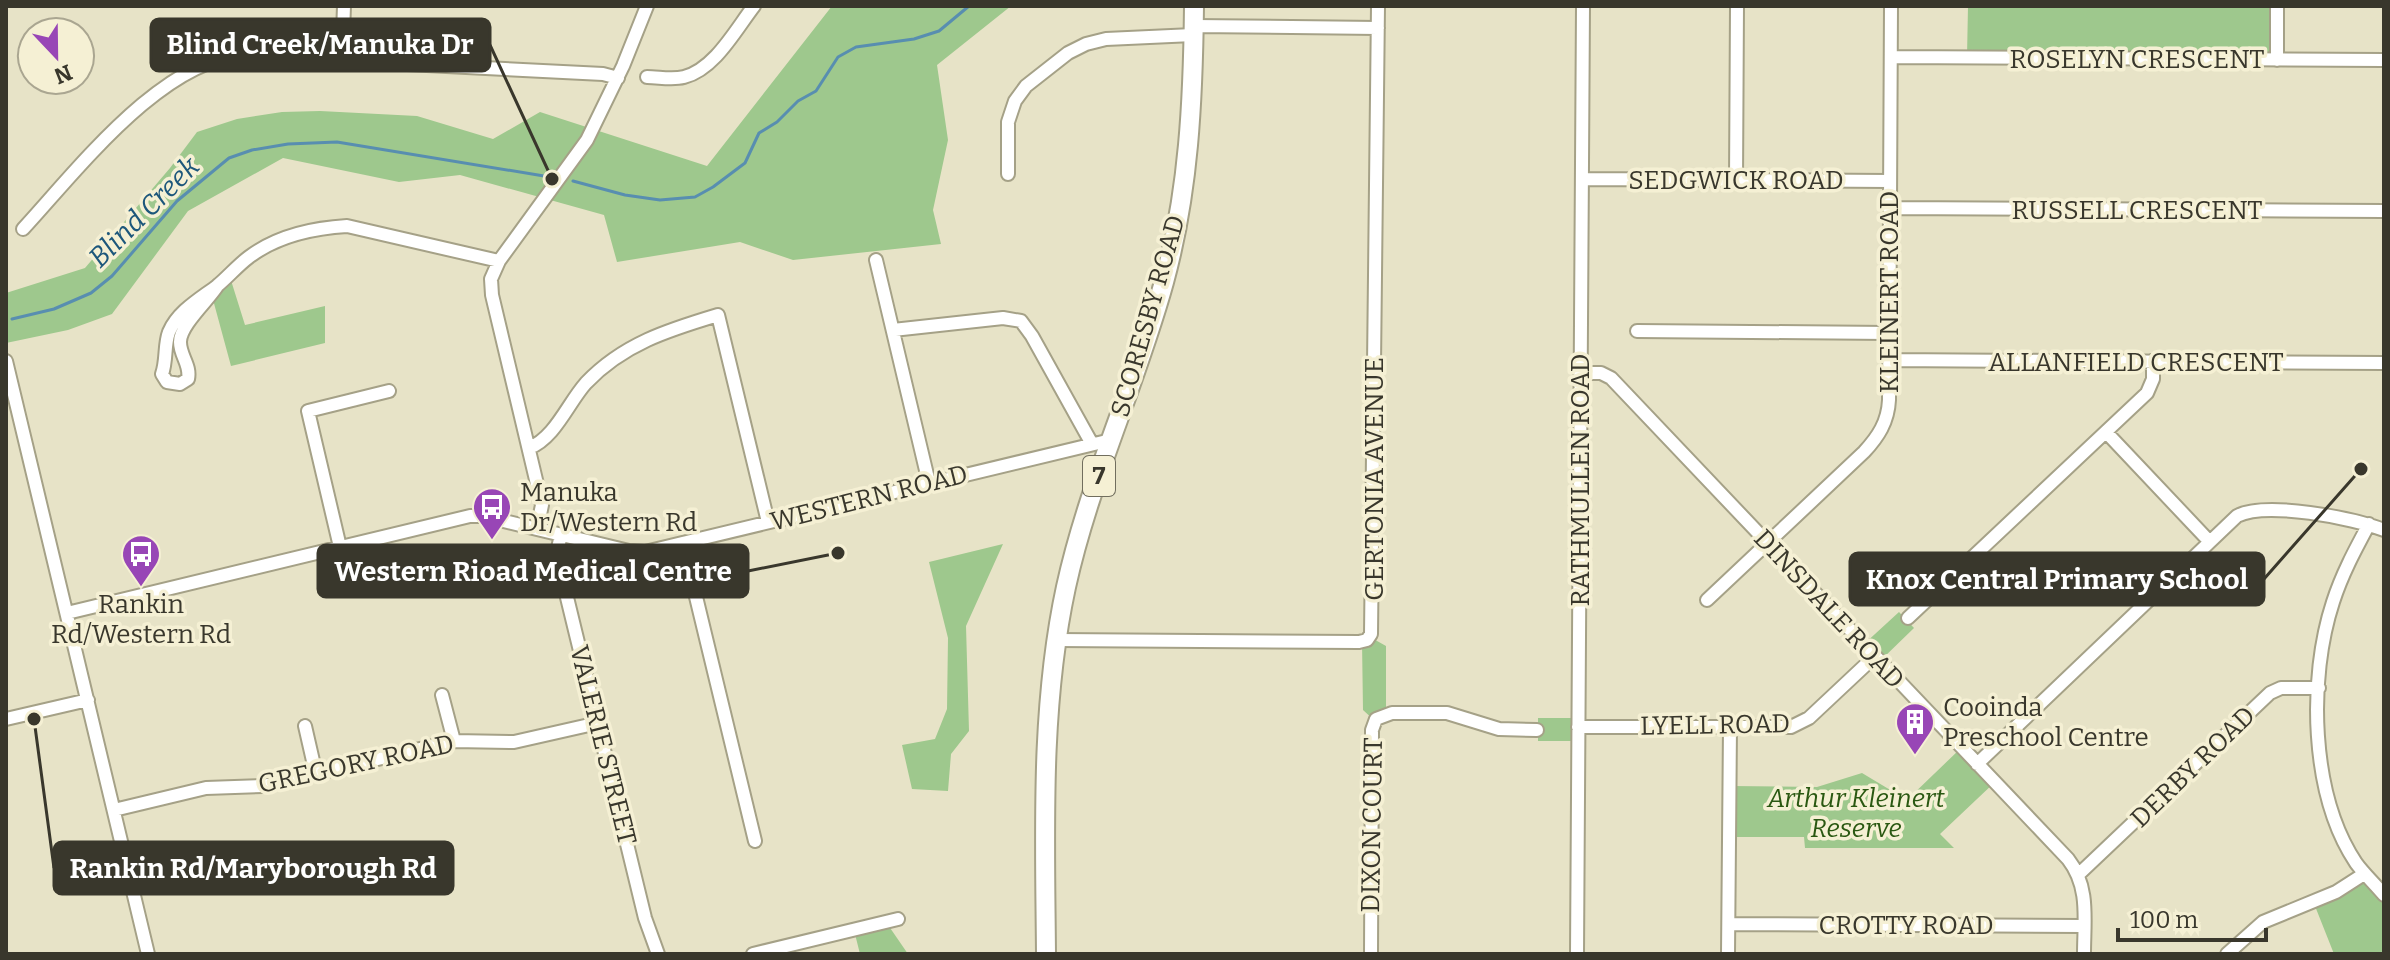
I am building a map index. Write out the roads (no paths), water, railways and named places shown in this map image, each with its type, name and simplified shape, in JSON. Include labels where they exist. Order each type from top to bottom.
[{"type":"main road","name":"SCORESBY ROAD","points":[[1046,954],[1047,727],[1056,640],[1102,442],[1159,298],[1175,233],[1185,182],[1191,123],[1194,6]]},
{"type":"street","points":[[342,61],[344,6]]},
{"type":"street","points":[[537,529],[542,505],[490,288],[491,275],[587,140],[618,78],[647,6]]},
{"type":"street","points":[[647,77],[680,78],[698,71],[713,59],[754,6]]},
{"type":"street","name":"GERTONIA AVENUE","points":[[1056,640],[1359,642],[1367,640],[1371,634],[1378,6]]},
{"type":"street","name":"RATHMULLEN ROAD","points":[[1577,954],[1583,6]]},
{"type":"street","points":[[1736,180],[1737,6]]},
{"type":"street","name":"KLEINERT ROAD","points":[[1707,600],[1864,452],[1879,434],[1888,407],[1891,6]]},
{"type":"street","points":[[2277,6],[2277,60]]},
{"type":"street","points":[[1008,174],[1011,108],[1026,86],[1077,48],[1096,41],[1194,30],[1378,28]]},
{"type":"street","points":[[23,229],[136,110],[201,65],[233,56],[603,74],[618,78]]},
{"type":"street","name":"ROSELYN CRESCENT","points":[[1891,57],[2384,60]]},
{"type":"street","name":"SEDGWICK ROAD","points":[[1582,179],[1890,181]]},
{"type":"street","name":"RUSSELL CRESCENT","points":[[1890,208],[2384,211]]},
{"type":"street","points":[[218,285],[181,336],[181,349],[189,369],[188,379],[180,384],[167,382],[162,374],[171,328],[199,297],[218,285],[245,260],[273,242],[291,235],[329,227],[363,228],[499,261]]},
{"type":"street","points":[[876,260],[929,483]]},
{"type":"street","points":[[529,448],[542,441],[582,388],[613,359],[660,332],[718,315],[768,522]]},
{"type":"street","points":[[893,330],[1003,318],[1021,321],[1102,442]]},
{"type":"street","points":[[1637,331],[1889,333]]},
{"type":"street","name":"ALLANFIELD CRESCENT","points":[[1889,360],[2384,363]]},
{"type":"street","points":[[6,361],[148,954]]},
{"type":"street","points":[[1908,618],[2150,389],[2153,361]]},
{"type":"street","name":"DINSDALE ROAD","points":[[1580,373],[1601,373],[1611,378],[2079,874]]},
{"type":"street","points":[[340,547],[308,411],[389,391]]},
{"type":"street","points":[[2106,432],[2209,541]]},
{"type":"street","name":"WESTERN ROAD","points":[[67,613],[470,516],[483,516],[634,552],[683,543],[1102,442]]},
{"type":"street","points":[[1977,764],[2209,541],[2246,512],[2293,512],[2369,524],[2384,530]]},
{"type":"street","points":[[2369,524],[2343,575],[2321,658],[2320,747],[2328,801],[2342,839],[2364,874],[2384,895]]},
{"type":"street","name":"VALERIE STREET","points":[[561,535],[557,552],[563,581],[645,918],[658,954]]},
{"type":"street","points":[[683,543],[755,841]]},
{"type":"street","name":"LYELL ROAD","points":[[1578,727],[1784,728],[1804,722],[1874,657]]},
{"type":"street","name":"DERBY ROAD","points":[[2079,874],[2270,693],[2281,688],[2319,688]]},
{"type":"street","points":[[442,695],[454,741]]},
{"type":"street","points":[[6,719],[88,700]]},
{"type":"street","name":"DIXON COURT","points":[[1371,954],[1372,730],[1376,719],[1392,713],[1447,713],[1499,729],[1537,730]]},
{"type":"street","name":"GREGORY ROAD","points":[[114,810],[206,788],[252,788],[454,741],[514,742],[598,723]]},
{"type":"street","points":[[305,726],[316,774]]},
{"type":"street","points":[[1728,954],[1730,728]]},
{"type":"street","points":[[2079,874],[2084,894],[2084,954]]},
{"type":"street","points":[[2227,954],[2263,922],[2336,892],[2364,874]]},
{"type":"street","points":[[753,954],[898,919]]},
{"type":"street","name":"CROTTY ROAD","points":[[1729,924],[2084,926]]},
{"type":"waterway","name":"Blind Creek","points":[[573,181],[625,195],[660,200],[695,197],[745,163],[759,133],[777,122],[798,101],[816,91],[838,57],[856,47],[914,39],[939,31],[969,6]]},
{"type":"waterway","name":"Blind Creek","points":[[12,319],[54,309],[91,293],[112,276],[177,201],[229,158],[252,150],[288,144],[337,142],[544,176]]},
{"type":"place","name":"Blind Creek/Manuka Dr","points":[[552,179]]},
{"type":"place","name":"Knox Central Primary School","points":[[2361,469]]},
{"type":"place","name":"Manuka Dr/Western Rd","points":[[492,541]]},
{"type":"place","name":"Western Rioad Medical Centre","points":[[838,553]]},
{"type":"place","name":"Rankin Rd/Western Rd","points":[[141,588]]},
{"type":"place","name":"Rankin Rd/Maryborough Rd","points":[[34,719]]},
{"type":"place","name":"Cooinda Preschool Centre","points":[[1915,756]]},
{"type":"park label","name":"Arthur Kleinert Reserve","points":[[1856,813]]}]
